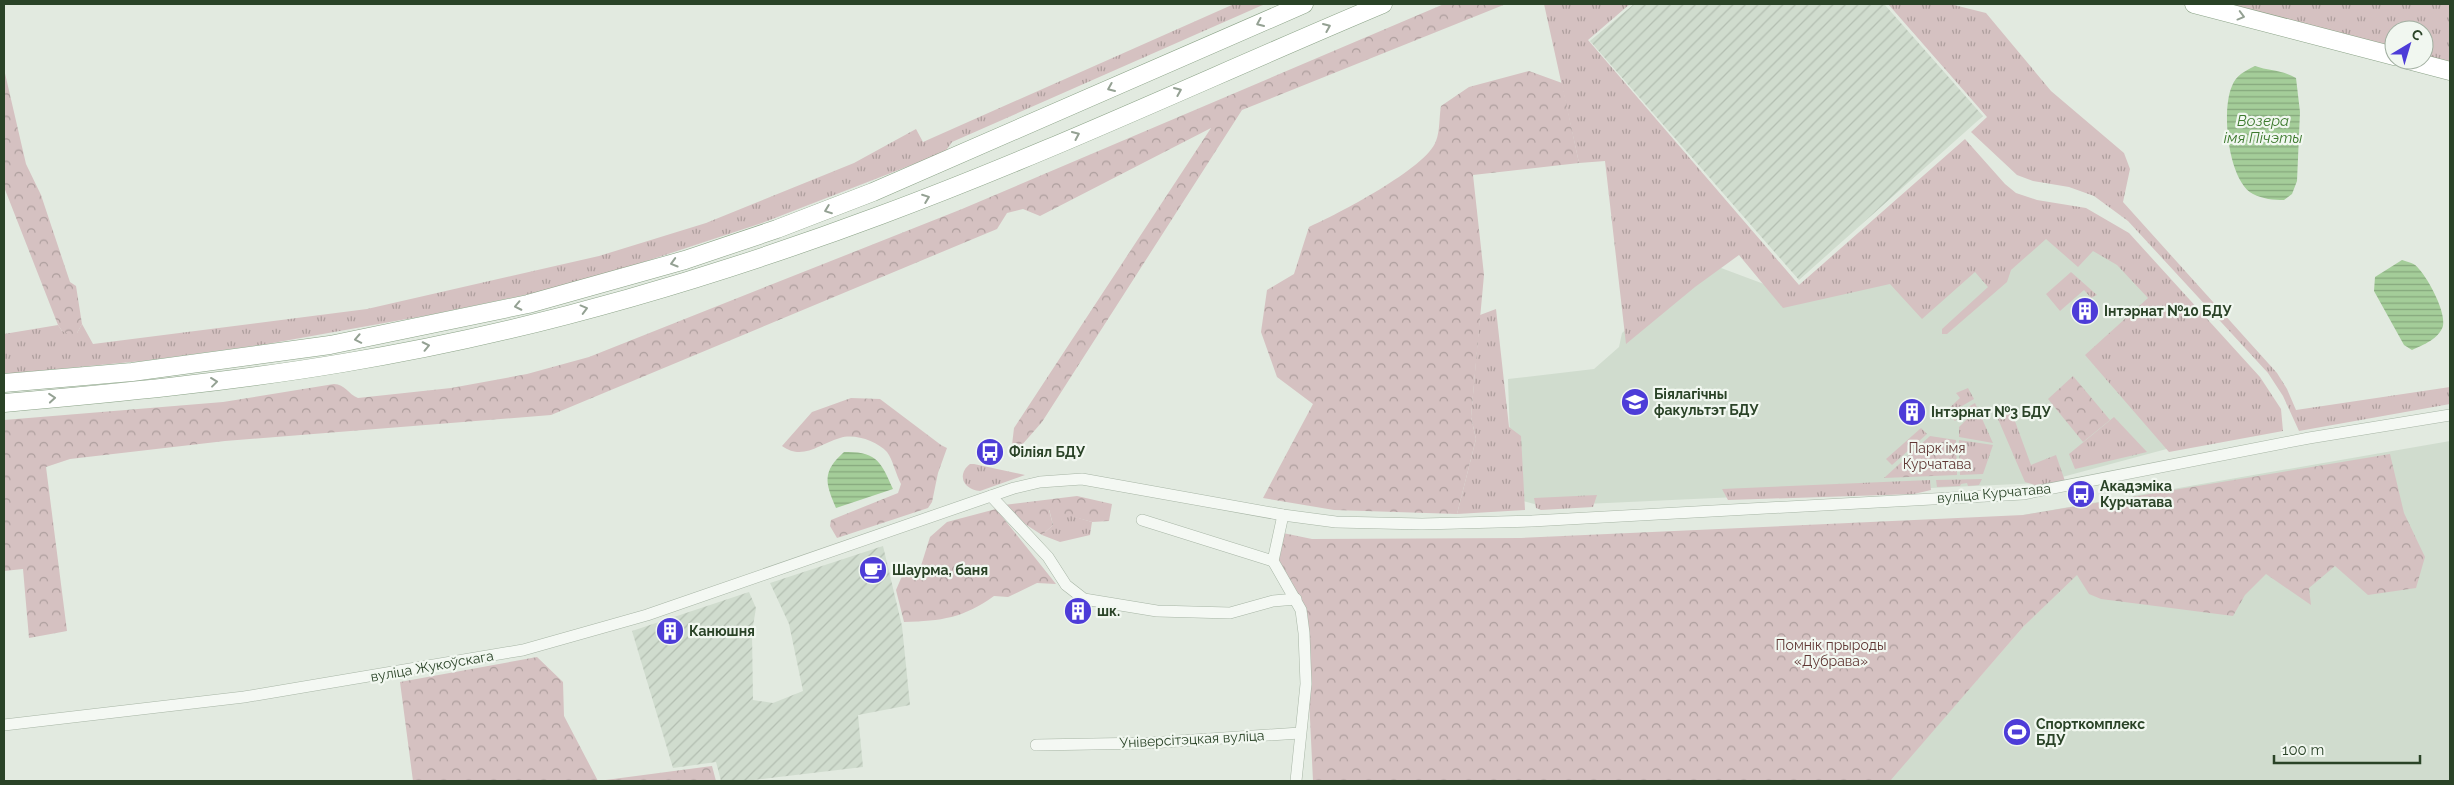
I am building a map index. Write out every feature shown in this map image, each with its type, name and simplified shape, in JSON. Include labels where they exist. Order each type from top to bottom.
[{"type":"highway","points":[[4,383],[132,372],[330,345],[528,304],[686,260],[777,229],[873,192],[1304,4]]},
{"type":"highway","points":[[4,403],[180,386],[347,362],[531,324],[614,302],[784,249],[965,183],[1383,4]]},
{"type":"highway","points":[[2194,4],[2384,53]]},
{"type":"highway","points":[[2434,67],[2450,71]]},
{"type":"street","name":"вуліца Курчатава","points":[[1283,515],[1336,522],[1377,524],[1532,521],[2023,494],[2309,438],[2450,415]]},
{"type":"street","name":"вуліца Жукоўскага","points":[[4,725],[244,697],[523,650],[647,615],[990,496],[1040,482],[1082,479],[1283,515]]},
{"type":"street","points":[[990,496],[1048,557],[1066,585],[1084,599],[1157,611],[1230,613],[1296,598]]},
{"type":"street","points":[[1273,561],[1283,515]]},
{"type":"street","points":[[1142,520],[1273,561],[1296,598],[1301,610],[1304,633],[1306,684],[1296,781]]},
{"type":"street","name":"Універсітэцкая вуліца","points":[[1036,745],[1149,743],[1300,733]]},
{"type":"shaded area","points":[[1634,4],[1885,5],[1983,116],[1799,280],[1590,41]]},
{"type":"shaded area","points":[[2047,221],[2123,258],[2163,297],[2174,447],[2040,483],[1542,506],[1512,498],[1508,379],[1594,369],[1619,347],[1622,333],[1705,262],[1804,299]]},
{"type":"shaded area","points":[[2450,441],[2450,781],[1889,781],[2024,626],[2066,584],[2023,515]]},
{"type":"shaded area","points":[[883,546],[902,626],[910,705],[858,715],[863,767],[745,781],[721,781],[716,762],[673,768],[632,631],[749,592],[756,608],[752,632],[753,700],[773,703],[803,691],[789,624],[770,583]]},
{"type":"green space","points":[[1234,4],[1265,4],[952,142],[945,152],[762,223],[577,284],[429,315],[267,344],[142,361],[4,374],[4,334],[58,325],[62,331],[77,333],[82,324],[93,344],[367,309],[599,256],[706,223],[854,163],[916,129],[923,142]]},
{"type":"green space","points":[[1444,4],[1506,4],[1242,110],[1042,422],[1021,446],[1012,445],[1014,428],[1211,128],[1040,216],[1023,209],[1007,213],[997,229],[551,415],[225,441],[70,459],[46,467],[67,631],[29,638],[23,569],[4,571],[4,420],[223,402],[334,384],[344,387],[358,398],[451,388],[527,374],[589,357],[962,209]]},
{"type":"green space","points":[[1544,4],[1630,4],[1588,40],[1799,285],[1965,139],[2005,184],[2016,193],[2037,200],[2086,208],[2129,233],[2260,377],[2281,409],[2283,431],[2169,452],[2085,355],[2148,298],[2117,265],[2093,251],[2078,267],[2046,239],[2011,270],[2007,282],[1947,334],[1942,334],[1942,329],[1988,287],[1975,272],[1922,319],[1890,284],[1783,308],[1739,255],[1695,287],[1626,344],[1605,161],[1579,163]]},
{"type":"green space","points":[[1888,4],[1950,4],[1986,13],[2051,91],[2124,153],[2130,169],[2123,202],[2277,373],[2287,389],[2296,410],[2450,387],[2450,404],[2299,431],[2283,396],[2268,373],[2128,221],[2094,196],[2069,187],[2033,181],[2017,175],[1971,132],[1987,117]]},
{"type":"green space","points":[[2216,4],[2450,4],[2450,65],[2434,61],[2434,20],[2384,20],[2384,47]]},
{"type":"green space","points":[[4,69],[26,164],[41,195],[70,282],[76,286],[82,324],[77,333],[70,335],[62,331],[58,325],[4,187]]},
{"type":"green space","points":[[1529,71],[1562,83],[1579,163],[1473,175],[1484,275],[1471,417],[1476,439],[1457,514],[1334,510],[1263,498],[1313,404],[1277,377],[1261,332],[1267,290],[1294,274],[1309,227],[1379,190],[1399,177],[1429,152],[1436,141],[1441,106],[1469,87]]},
{"type":"green space","points":[[2071,272],[2097,295],[2091,298],[2084,290],[2060,311],[2046,294]]},
{"type":"green space","points":[[1496,309],[1509,427],[1521,436],[1525,510],[1457,514],[1476,439],[1471,417],[1480,315]]},
{"type":"green space","points":[[2073,376],[2110,420],[2083,442],[2048,399]]},
{"type":"green space","points":[[1968,388],[1974,399],[1948,414],[1946,411],[1960,398],[1956,393]]},
{"type":"green space","points":[[851,398],[880,399],[947,448],[938,473],[932,502],[928,508],[837,538],[830,526],[831,520],[898,493],[901,484],[889,455],[877,444],[858,437],[840,438],[804,452],[797,452],[782,446],[812,412]]},
{"type":"green space","points":[[1975,403],[1993,443],[1959,437],[1959,427],[1970,416],[1965,412],[1955,421],[1951,417]]},
{"type":"green space","points":[[2012,413],[2031,465],[2056,455],[2065,481],[2038,486],[2025,482],[1998,419]]},
{"type":"green space","points":[[2114,417],[2147,452],[2075,469],[2069,454]]},
{"type":"green space","points":[[1921,428],[1927,434],[1892,465],[1886,459]]},
{"type":"green space","name":"Парк імя Курчатава","points":[[1930,436],[1956,440],[1957,475],[1884,478]]},
{"type":"green space","points":[[1959,440],[1993,445],[1983,474],[1960,475]]},
{"type":"green space","name":"Помнік прыроды «Дубрава»","points":[[2390,454],[2404,513],[2425,557],[2416,588],[2368,595],[2335,566],[2309,588],[2311,605],[2266,574],[2245,595],[2233,616],[2101,599],[2089,594],[2077,575],[2024,626],[1890,781],[1313,781],[1305,614],[1276,561],[1283,533],[1312,539],[1521,538],[2023,515]]},
{"type":"green space","points":[[970,464],[1025,475],[980,491],[974,490],[966,485],[963,477],[963,473]]},
{"type":"green space","points":[[1982,479],[1979,485],[1968,486],[1967,483],[1960,486],[1937,487],[1936,480]]},
{"type":"green space","points":[[1930,480],[1931,490],[1914,494],[1728,500],[1722,489]]},
{"type":"green space","points":[[1597,495],[1593,507],[1541,510],[1536,508],[1534,498]]},
{"type":"green space","points":[[1077,496],[1112,504],[1109,521],[1092,522],[1049,510],[1053,525],[1042,535],[1014,517],[1004,505]]},
{"type":"green space","points":[[996,509],[1056,584],[1037,583],[1008,597],[994,596],[962,614],[952,617],[930,621],[904,622],[896,590],[902,576],[920,569],[930,537],[947,522]]},
{"type":"green space","points":[[1049,509],[1092,522],[1090,535],[1060,542],[1042,535],[1053,525]]},
{"type":"green space","points":[[537,657],[563,682],[564,716],[598,781],[413,781],[400,682]]},
{"type":"green space","points":[[712,766],[716,781],[598,781]]},
{"type":"water","name":"Возера імя Пічэты","points":[[2255,66],[2286,73],[2296,78],[2300,112],[2297,181],[2292,194],[2284,200],[2268,199],[2253,194],[2244,187],[2232,160],[2227,127],[2229,97],[2232,86],[2238,76]]},
{"type":"water","points":[[2402,260],[2416,265],[2423,274],[2436,296],[2443,320],[2443,326],[2438,335],[2412,350],[2404,345],[2374,291],[2375,277]]},
{"type":"water","points":[[844,452],[855,452],[871,456],[881,465],[893,489],[836,508],[828,484],[828,478],[832,466]]},
{"type":"place","name":"Інтэрнат №10 БДУ","points":[[2085,311]]},
{"type":"place","name":"Біялагічны факультэт БДУ","points":[[1635,402]]},
{"type":"place","name":"Інтэрнат №3 БДУ","points":[[1912,412]]},
{"type":"place","name":"Філіял БДУ","points":[[990,452]]},
{"type":"place","name":"Акадэміка Курчатава","points":[[2081,494]]},
{"type":"place","name":"Шаурма, баня","points":[[873,570]]},
{"type":"place","name":"шк.","points":[[1078,611]]},
{"type":"place","name":"Канюшня","points":[[670,631]]},
{"type":"place","name":"Спорткомплекс БДУ","points":[[2017,732]]}]
